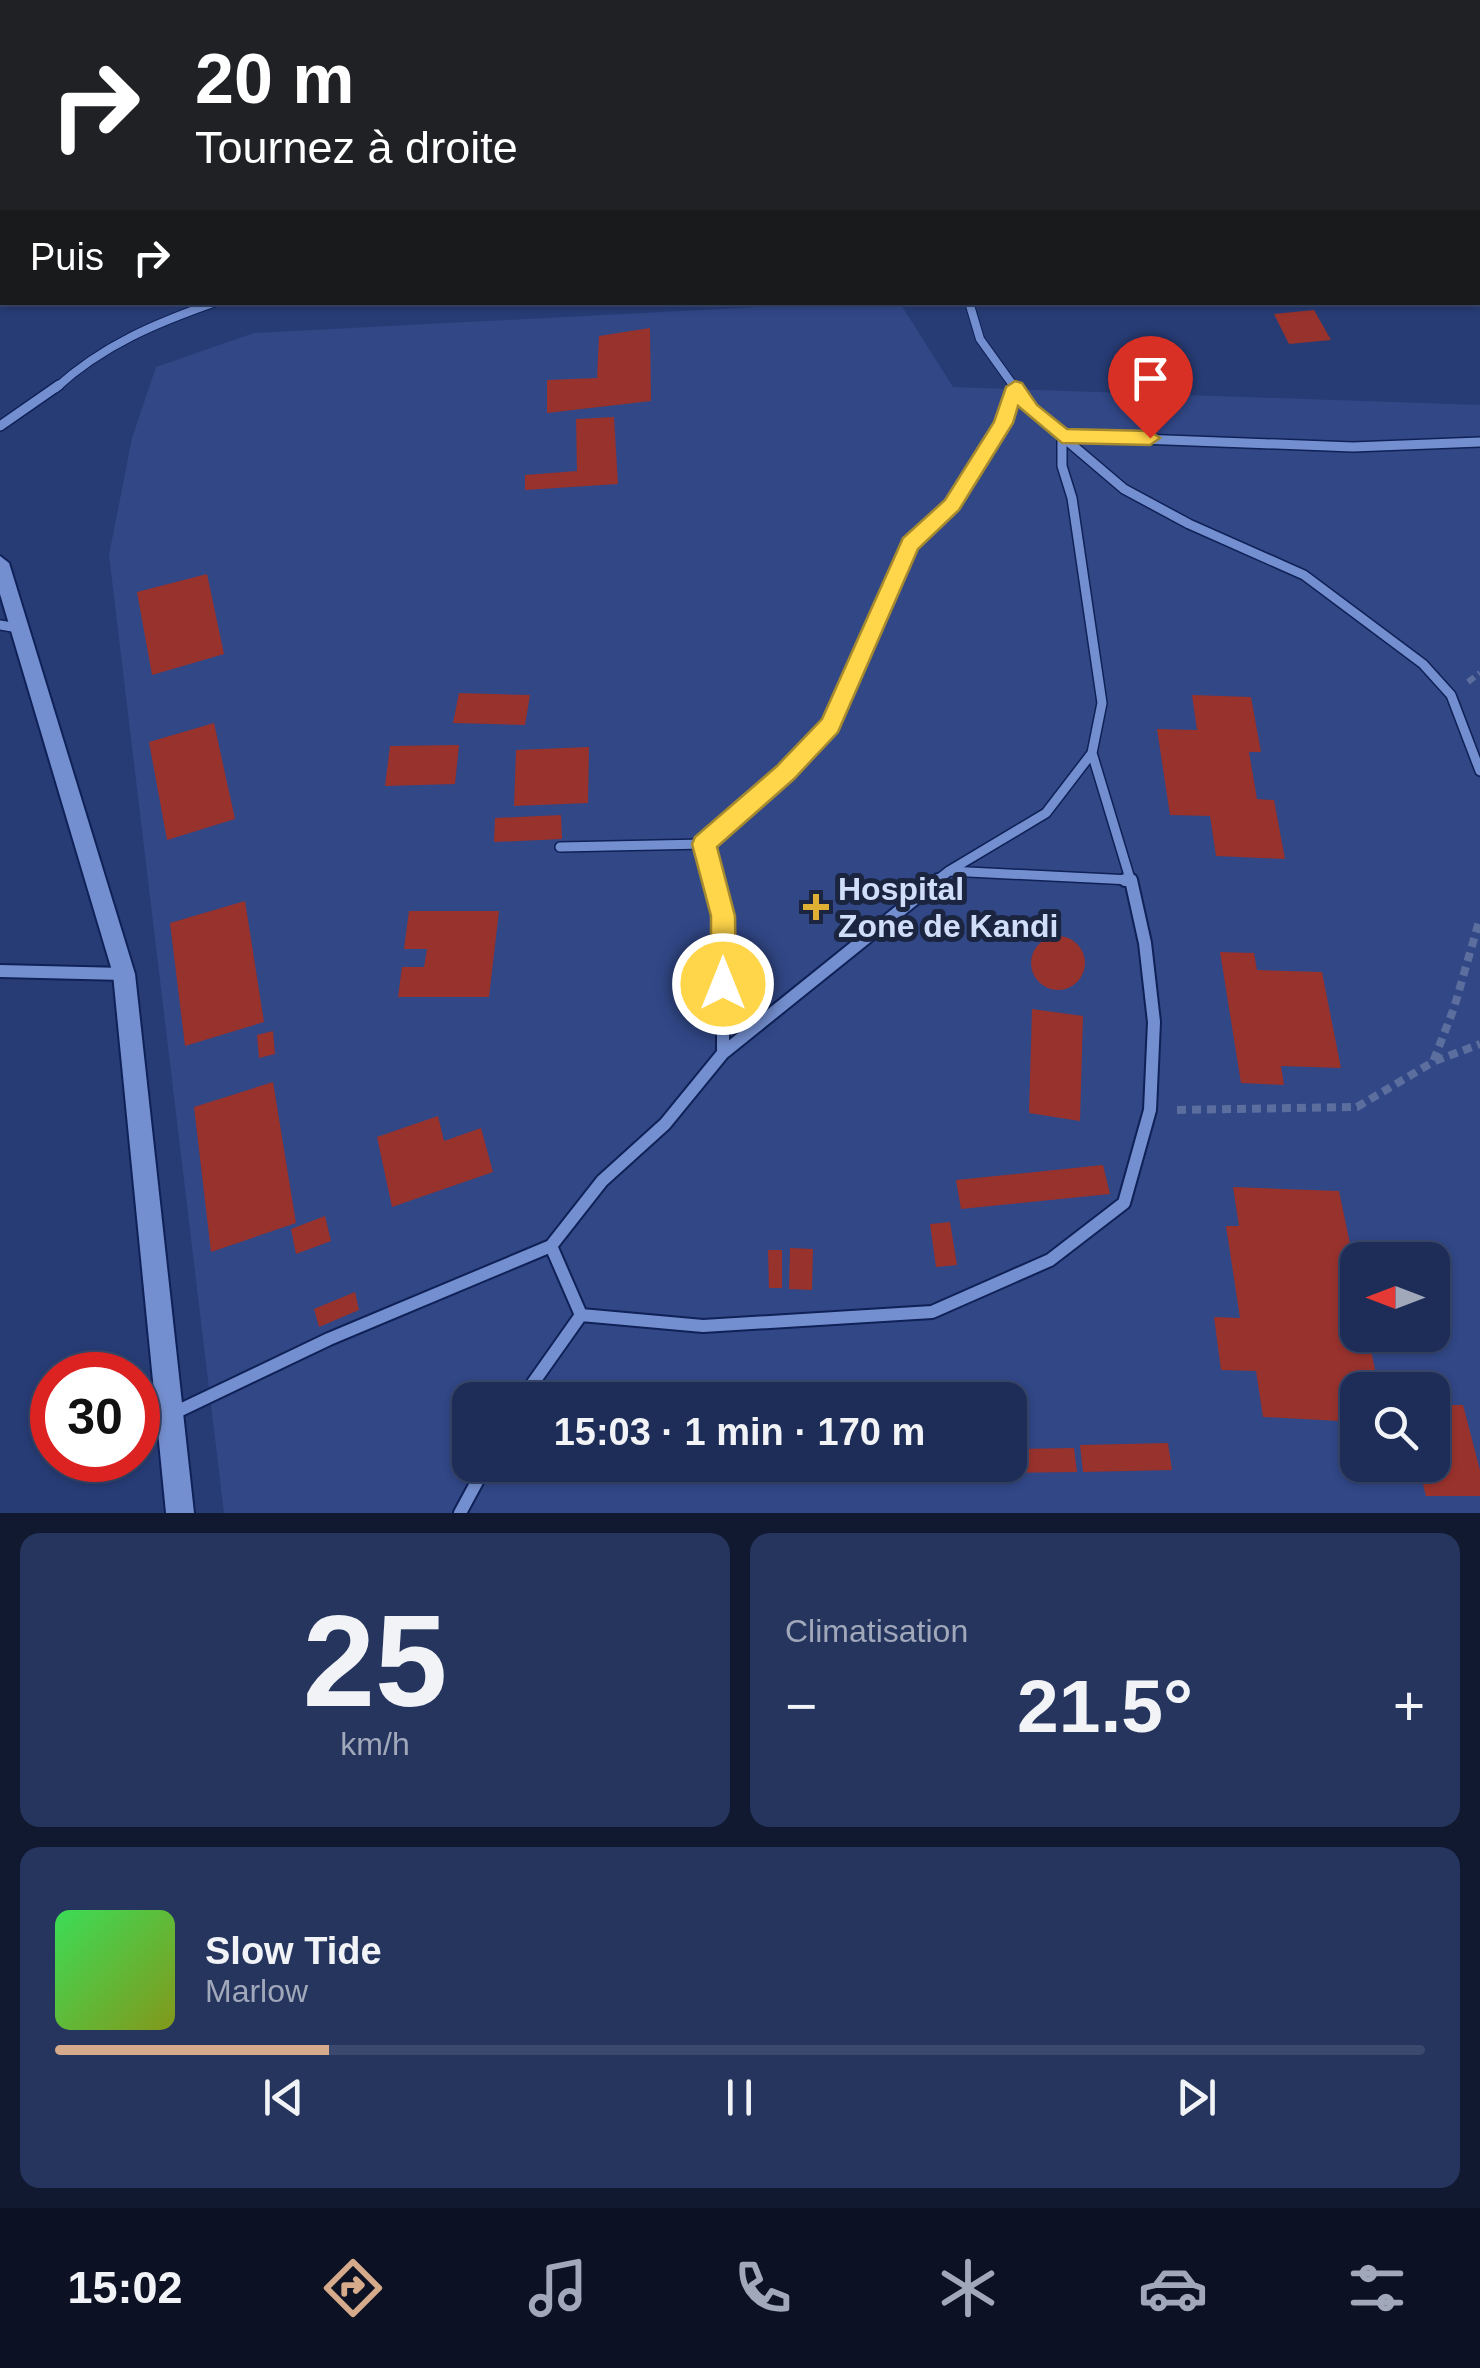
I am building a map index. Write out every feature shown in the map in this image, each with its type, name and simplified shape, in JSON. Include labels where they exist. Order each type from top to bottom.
[{"type":"street","points":[[0,426],[50,393],[88,359],[153,324],[207,305]]},
{"type":"street","points":[[969,305],[980,339],[1031,410],[1124,489],[1189,524],[1304,575],[1423,664],[1451,695],[1480,771]]},
{"type":"street","points":[[560,847],[704,844],[786,772],[830,725],[910,544],[952,505],[1003,423],[1015,387]]},
{"type":"street","points":[[1062,436],[1353,447],[1480,442]]},
{"type":"street","points":[[170,1415],[329,1339],[551,1246],[602,1182],[666,1124],[723,1052],[948,871],[1046,813],[1092,753],[1102,703],[1072,498],[1062,466],[1062,436]]},
{"type":"street","points":[[0,562],[9,626],[124,974],[180,1513]]},
{"type":"street","points":[[581,1315],[702,1326],[932,1312],[1050,1260],[1124,1203],[1150,1110],[1154,1022],[1145,943],[1131,880],[1092,753]]},
{"type":"street","points":[[704,844],[723,916],[723,1052]]},
{"type":"street","points":[[948,871],[1131,880]]},
{"type":"street","points":[[0,972],[124,974]]},
{"type":"street","points":[[551,1246],[581,1315]]},
{"type":"street","points":[[533,1382],[581,1315]]},
{"type":"street","points":[[460,1513],[477,1482]]},
{"type":"path","points":[[1433,1062],[1454,1008],[1480,918]]},
{"type":"path","points":[[1150,1110],[1356,1108],[1433,1062],[1480,1044]]},
{"type":"shaded area","name":"Hospital Zone de Kandi","points":[[798,305],[901,305],[953,387],[1480,405],[1480,1513],[224,1513],[109,555],[132,438],[156,367],[254,333]]},
{"type":"building","points":[[1314,310],[1331,340],[1289,344],[1274,314]]},
{"type":"building","points":[[650,328],[651,401],[547,413],[547,380],[597,378],[599,336]]},
{"type":"building","points":[[614,417],[618,484],[525,490],[525,475],[577,471],[576,419]]},
{"type":"building","points":[[207,574],[224,654],[152,675],[137,592]]},
{"type":"building","points":[[459,693],[530,695],[525,725],[453,723]]},
{"type":"building","points":[[1192,695],[1251,697],[1261,752],[1249,752],[1257,799],[1274,800],[1285,859],[1216,856],[1210,816],[1170,815],[1157,729],[1197,730]]},
{"type":"building","points":[[214,723],[235,819],[167,840],[149,742]]},
{"type":"building","points":[[459,745],[455,784],[385,786],[390,746]]},
{"type":"building","points":[[589,747],[588,803],[514,806],[516,750]]},
{"type":"building","points":[[561,815],[562,839],[494,842],[495,818]]},
{"type":"building","points":[[245,901],[264,1022],[185,1046],[170,923]]},
{"type":"building","points":[[409,911],[499,911],[489,997],[398,997],[402,967],[424,967],[427,949],[404,949]]},
{"type":"building","points":[[1058,936],[1077,944],[1085,963],[1077,982],[1058,990],[1039,982],[1031,963],[1039,944]]},
{"type":"building","points":[[1220,952],[1254,953],[1257,970],[1322,972],[1341,1068],[1281,1066],[1284,1085],[1241,1083]]},
{"type":"building","points":[[1032,1009],[1083,1016],[1080,1121],[1029,1113]]},
{"type":"building","points":[[273,1031],[275,1054],[259,1058],[257,1035]]},
{"type":"building","points":[[273,1082],[296,1223],[211,1252],[194,1107]]},
{"type":"building","points":[[438,1116],[444,1141],[481,1128],[493,1172],[392,1207],[377,1137]]},
{"type":"building","points":[[1103,1165],[1110,1194],[961,1209],[956,1180]]},
{"type":"building","points":[[1233,1187],[1339,1191],[1350,1242],[1340,1242],[1340,1352],[1371,1352],[1375,1372],[1340,1372],[1340,1421],[1263,1417],[1256,1371],[1221,1370],[1214,1317],[1240,1318],[1226,1226],[1239,1226]]},
{"type":"building","points":[[325,1216],[331,1241],[296,1254],[291,1229]]},
{"type":"building","points":[[950,1222],[957,1265],[936,1267],[930,1224]]},
{"type":"building","points":[[790,1248],[813,1249],[812,1290],[789,1289]]},
{"type":"building","points":[[768,1250],[782,1250],[782,1288],[769,1288]]},
{"type":"building","points":[[355,1292],[359,1310],[319,1327],[314,1309]]},
{"type":"building","points":[[1450,1405],[1463,1405],[1480,1470],[1480,1496],[1426,1496],[1422,1482],[1450,1482]]},
{"type":"building","points":[[1168,1443],[1172,1470],[1083,1472],[1080,1445]]},
{"type":"building","points":[[1074,1448],[1077,1472],[1027,1473],[1027,1449]]},
{"type":"place","name":"Hospital Zone de Kandi","points":[[816,907]]},
{"type":"route","points":[[723,984],[723,916],[704,844],[786,772],[830,725],[910,544],[952,505],[1003,423],[1015,387],[1031,410],[1062,436],[1150,438]]}]
